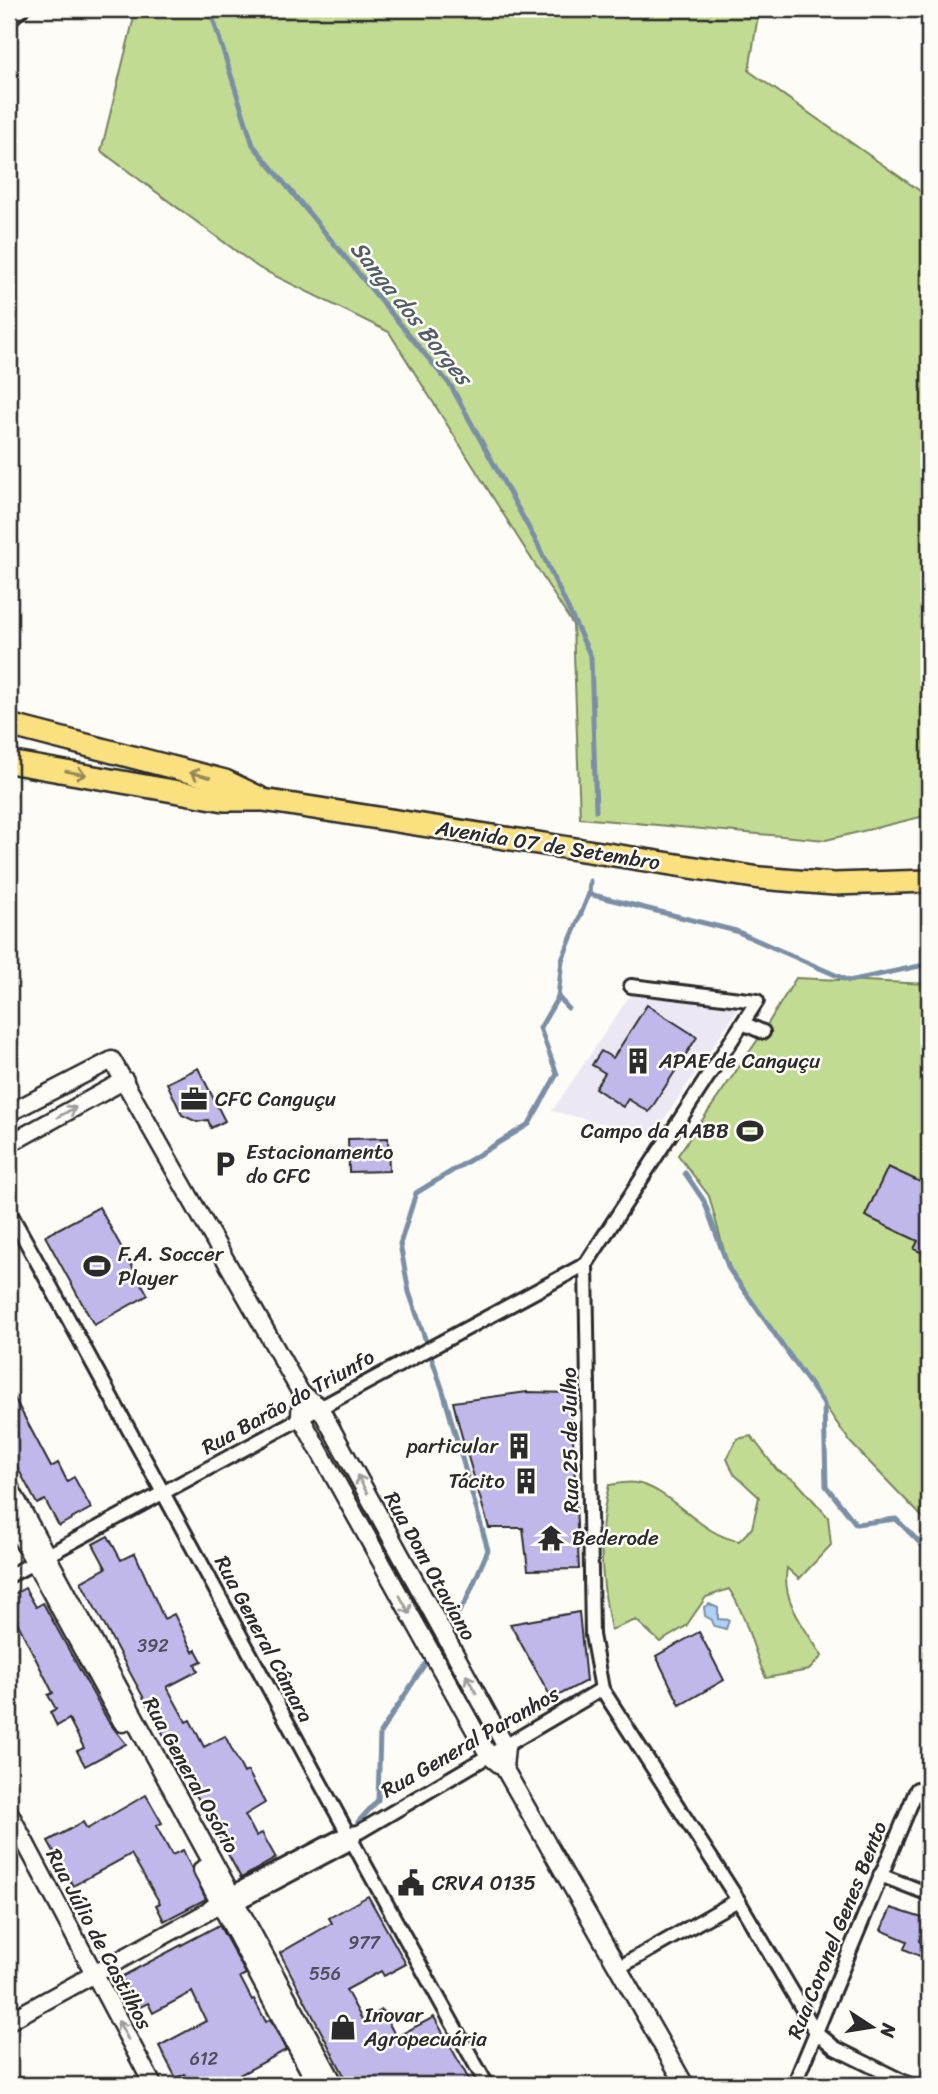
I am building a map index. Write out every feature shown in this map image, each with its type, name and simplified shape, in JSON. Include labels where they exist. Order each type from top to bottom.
[{"type":"highway","name":"Avenida 07 de Setembro","points":[[9,725],[225,781],[264,800]]},
{"type":"highway","name":"Avenida 07 de Setembro","points":[[9,762],[223,800],[264,800],[760,878],[834,884],[929,881]]},
{"type":"main road","name":"Rua General Osório","points":[[9,1488],[40,1558],[318,2085]]},
{"type":"main road","name":"Rua General Osório","points":[[9,1514],[40,1558]]},
{"type":"main road","name":"Rua General Osório","points":[[223,1904],[334,2085]]},
{"type":"street","points":[[9,20],[22,9]]},
{"type":"street","points":[[586,1264],[757,1004],[755,998],[631,986]]},
{"type":"street","points":[[745,1024],[763,1031]]},
{"type":"street","name":"Rua Dom Otaviano","points":[[9,1114],[112,1060],[301,1393],[319,1406],[506,1747]]},
{"type":"street","points":[[9,1144],[125,1080]]},
{"type":"street","name":"Rua General Câmara","points":[[9,1211],[165,1491],[487,2085]]},
{"type":"street","name":"Rua Barão do Triunfo","points":[[9,1576],[300,1416],[586,1264]]},
{"type":"street","name":"Rua 25 de Julho","points":[[586,1264],[592,1635],[602,1689],[738,1900],[816,2032]]},
{"type":"street","points":[[300,1416],[301,1393]]},
{"type":"street","name":"Rua Dom Otaviano","points":[[300,1416],[489,1756],[504,1768],[685,2085]]},
{"type":"street","points":[[382,1564],[401,1556]]},
{"type":"street","points":[[440,1668],[457,1658]]},
{"type":"street","name":"Rua General Paranhos","points":[[9,2021],[351,1836],[602,1689]]},
{"type":"street","points":[[504,1768],[506,1747]]},
{"type":"street","name":"Rua Coronel Genes Bento","points":[[794,2085],[917,1789]]},
{"type":"street","name":"Rua Júlio de Castilhos","points":[[9,1812],[153,2085]]},
{"type":"street","points":[[880,1875],[929,1894]]},
{"type":"street","points":[[618,1968],[738,1900]]},
{"type":"street","points":[[816,2032],[835,2048],[910,2085]]},
{"type":"shaded area","points":[[631,994],[744,1000],[653,1136],[552,1111]]},
{"type":"green space","points":[[136,9],[759,9],[749,71],[923,193],[929,192],[929,815],[826,840],[580,818],[573,625],[389,332],[259,268],[101,151]]},
{"type":"green space","points":[[796,978],[929,984],[929,1524],[851,1443],[729,1269],[709,1196],[678,1155],[759,1038]]},
{"type":"green space","points":[[751,1436],[777,1470],[796,1481],[828,1517],[831,1545],[799,1579],[787,1568],[786,1580],[796,1614],[822,1656],[809,1670],[766,1678],[729,1589],[706,1597],[686,1626],[660,1642],[636,1620],[611,1630],[603,1576],[603,1521],[609,1485],[633,1482],[649,1487],[711,1530],[739,1541],[752,1528],[759,1497],[734,1474],[727,1459],[737,1439]]},
{"type":"water","points":[[709,1604],[718,1608],[718,1619],[729,1620],[726,1629],[714,1626],[712,1620],[705,1616],[704,1607]]},
{"type":"building","name":"APAE de Canguçu","points":[[647,1005],[697,1037],[649,1112],[628,1099],[623,1107],[595,1088],[605,1073],[592,1065],[601,1051],[613,1058]]},
{"type":"building","name":"CFC Canguçu","points":[[198,1068],[225,1121],[211,1128],[208,1120],[197,1122],[182,1115],[167,1083]]},
{"type":"building","points":[[388,1138],[389,1171],[349,1172],[348,1139]]},
{"type":"building","points":[[888,1167],[929,1186],[929,1256],[914,1249],[918,1241],[865,1216]]},
{"type":"building","name":"F.A. Soccer Player","points":[[99,1207],[148,1295],[94,1325],[45,1236]]},
{"type":"building","points":[[9,1388],[51,1467],[58,1463],[67,1481],[74,1477],[91,1508],[59,1526],[45,1500],[37,1504],[9,1452]]},
{"type":"building","points":[[527,1392],[571,1393],[579,1569],[528,1570],[523,1528],[489,1528],[461,1433],[453,1402]]},
{"type":"building","points":[[108,1536],[121,1560],[135,1553],[164,1619],[174,1614],[193,1652],[196,1650],[202,1661],[195,1664],[198,1671],[167,1687],[186,1722],[190,1720],[204,1747],[225,1736],[244,1773],[248,1771],[265,1803],[245,1815],[256,1836],[262,1833],[276,1858],[241,1878],[81,1582],[106,1568],[93,1544]]},
{"type":"building","points":[[25,1588],[36,1607],[43,1603],[108,1721],[126,1744],[85,1766],[77,1751],[84,1748],[69,1719],[57,1726],[50,1712],[56,1709],[48,1695],[53,1693],[14,1616],[9,1619],[9,1597]]},
{"type":"building","points":[[579,1612],[586,1681],[552,1699],[510,1624]]},
{"type":"building","points":[[699,1632],[724,1680],[680,1705],[656,1656]]},
{"type":"building","points":[[146,1795],[162,1823],[156,1826],[172,1855],[183,1850],[206,1899],[164,1921],[156,1905],[160,1903],[131,1854],[73,1886],[48,1841],[83,1822],[87,1829]]},
{"type":"building","points":[[368,1896],[406,1964],[384,1976],[381,1971],[346,1990],[363,2021],[382,2010],[396,2037],[434,2017],[472,2085],[349,2085],[280,1953],[332,1923],[329,1918]]},
{"type":"building","points":[[891,1908],[925,1919],[919,1941],[929,1947],[924,1958],[904,1949],[907,1941],[881,1930]]},
{"type":"building","points":[[219,1925],[246,1974],[240,1977],[252,2000],[254,1999],[266,2022],[270,2019],[286,2050],[234,2078],[238,2085],[191,2085],[185,2074],[176,2078],[159,2046],[206,2021],[192,1992],[153,2013],[148,2003],[138,2008],[121,1977]]},
{"type":"waterway","name":"Sanga dos Borges","points":[[210,9],[253,145],[451,386],[537,543],[591,657],[596,811]]},
{"type":"waterway","name":"Sanga dos Borges","points":[[590,881],[589,894],[736,931],[849,981],[929,964]]},
{"type":"waterway","points":[[568,1008],[558,997],[562,960],[589,894]]},
{"type":"waterway","points":[[447,1630],[466,1601],[488,1550],[443,1391],[409,1292],[400,1244],[416,1193],[529,1124],[557,1074],[540,1028],[558,997]]},
{"type":"waterway","points":[[685,1173],[704,1201],[729,1269],[824,1404],[826,1486],[856,1524],[896,1519],[929,1552]]},
{"type":"waterway","points":[[358,1822],[378,1800],[380,1733],[442,1638]]},
{"type":"place","name":"APAE de Canguçu","points":[[638,1061]]},
{"type":"place","name":"CFC Canguçu","points":[[194,1099]]},
{"type":"place","name":"Campo da AABB","points":[[750,1131]]},
{"type":"place","name":"Estacionamento do CFC","points":[[225,1164]]},
{"type":"place","name":"F.A. Soccer Player","points":[[97,1266]]},
{"type":"place","name":"particular","points":[[519,1446]]},
{"type":"place","name":"Tácito","points":[[526,1481]]},
{"type":"place","name":"Bederode","points":[[551,1538]]},
{"type":"place","name":"CRVA 0135","points":[[411,1883]]},
{"type":"place","name":"Inovar Agropecuária","points":[[343,2027]]}]
